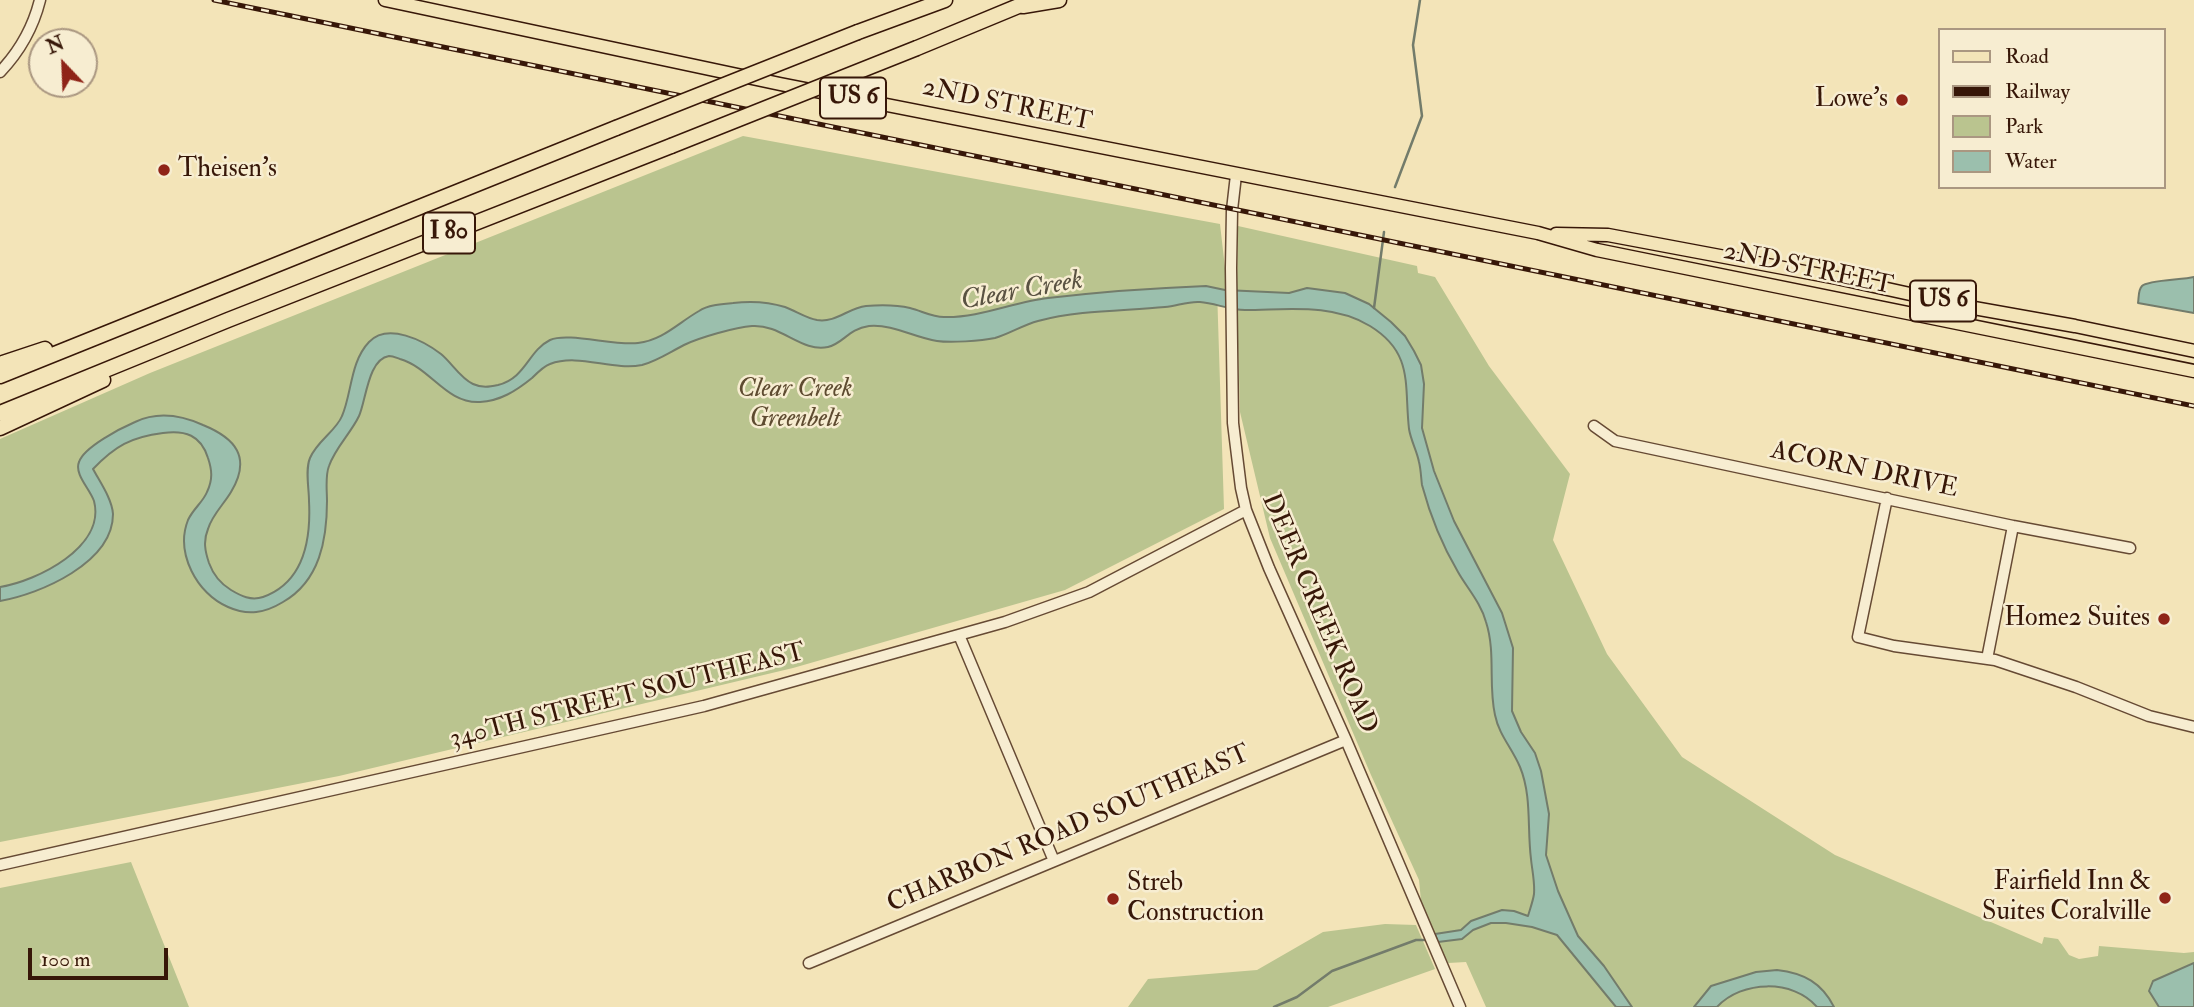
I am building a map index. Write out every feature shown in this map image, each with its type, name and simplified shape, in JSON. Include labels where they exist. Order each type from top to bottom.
[{"type":"highway","name":"I 80","points":[[0,376],[858,32],[945,0]]},
{"type":"highway","name":"I 80","points":[[0,413],[1032,0]]},
{"type":"highway","points":[[1015,7],[1059,0]]},
{"type":"highway","points":[[0,365],[225,286]]},
{"type":"highway","points":[[0,428],[228,320]]},
{"type":"main road","name":"2ND STREET","points":[[385,0],[780,84],[1236,176],[1538,233],[1620,255],[2194,371]]},
{"type":"main road","name":"2ND STREET","points":[[1538,233],[1608,235],[1837,278],[2194,351]]},
{"type":"street","points":[[0,72],[24,42],[40,0]]},
{"type":"street","name":"DEER CREEK ROAD","points":[[1236,176],[1232,210],[1231,334],[1233,423],[1241,488],[1269,568],[1460,1007]]},
{"type":"street","name":"ACORN DRIVE","points":[[1594,426],[1615,442],[2130,548]]},
{"type":"street","points":[[1887,498],[1858,637],[1894,646],[1987,659],[2076,687],[2149,716],[2194,727]]},
{"type":"street","name":"340TH STREET SOUTHEAST","points":[[0,865],[704,706],[1005,622],[1089,592],[1247,510]]},
{"type":"street","points":[[1987,659],[2013,526]]},
{"type":"street","points":[[959,635],[1054,861]]},
{"type":"street","name":"CHARBON ROAD SOUTHEAST","points":[[809,962],[1346,740]]},
{"type":"green space","name":"Clear Creek Greenbelt","points":[[743,136],[1220,224],[1225,268],[1225,290],[1217,289],[1224,509],[1065,590],[793,668],[339,776],[0,842],[0,439],[150,373]]},
{"type":"green space","points":[[1238,226],[1417,266],[1418,273],[1435,277],[1489,366],[1570,474],[1553,540],[1607,654],[1682,757],[1835,855],[2042,944],[2044,937],[2058,939],[2069,955],[2079,959],[2098,956],[2099,946],[2194,952],[2194,1007],[1486,1007],[1466,962],[1448,963],[1438,942],[1450,941],[1453,932],[1435,934],[1421,901],[1419,880],[1270,538],[1240,412],[1237,310],[1248,309],[1247,292],[1237,291]]},
{"type":"green space","points":[[131,862],[189,1007],[0,1007],[0,888]]},
{"type":"green space","points":[[1385,924],[1416,925],[1435,969],[1328,1007],[1128,1007],[1148,979],[1257,970],[1323,932]]},
{"type":"water","points":[[2194,277],[2194,313],[2138,303],[2140,290],[2146,284]]},
{"type":"water","points":[[1206,286],[1225,290],[1289,293],[1307,288],[1345,293],[1369,304],[1391,322],[1405,336],[1414,351],[1421,365],[1424,384],[1422,428],[1434,471],[1454,521],[1502,613],[1513,648],[1512,711],[1521,732],[1535,753],[1541,771],[1549,814],[1546,855],[1578,936],[1604,966],[1632,1007],[1616,1007],[1557,935],[1532,927],[1491,923],[1473,930],[1462,939],[1438,942],[1435,934],[1461,930],[1471,921],[1502,910],[1528,916],[1534,890],[1526,789],[1520,767],[1499,729],[1495,715],[1491,645],[1484,615],[1447,551],[1425,496],[1409,429],[1406,384],[1400,359],[1384,336],[1370,326],[1340,314],[1309,309],[1239,310],[1196,302],[1054,317],[995,338],[974,341],[937,341],[886,327],[869,326],[856,330],[833,345],[818,348],[772,329],[752,326],[698,339],[642,365],[619,366],[572,360],[550,364],[508,394],[480,402],[468,401],[448,392],[421,370],[389,356],[382,359],[372,372],[359,416],[329,466],[325,530],[319,558],[305,583],[283,602],[263,611],[242,612],[217,601],[198,582],[187,559],[185,533],[190,516],[209,487],[210,467],[205,450],[196,439],[171,432],[142,437],[124,444],[93,469],[108,497],[113,514],[110,532],[88,561],[53,583],[0,601],[0,587],[49,569],[79,547],[90,533],[95,518],[94,501],[80,476],[78,467],[82,456],[95,444],[121,429],[161,415],[186,419],[214,430],[237,450],[240,469],[237,480],[206,533],[208,559],[218,578],[227,588],[239,594],[259,598],[277,590],[297,570],[306,544],[309,530],[307,473],[310,458],[342,416],[358,359],[369,342],[377,336],[396,334],[416,339],[441,354],[468,381],[489,387],[515,377],[550,340],[568,338],[638,343],[663,335],[703,309],[720,304],[772,304],[817,320],[830,319],[860,307],[877,305],[905,307],[940,317],[957,317],[1048,298]]},
{"type":"water","points":[[2194,963],[2194,1007],[2159,1007],[2149,991],[2153,981]]},
{"type":"water","points":[[1777,970],[1811,981],[1824,992],[1834,1007],[1817,1007],[1795,991],[1767,986],[1740,992],[1717,1007],[1694,1007],[1711,986],[1756,972]]},
{"type":"waterway","points":[[1395,187],[1422,116],[1413,45],[1420,0]]},
{"type":"waterway","points":[[1374,308],[1384,232]]},
{"type":"waterway","points":[[1274,1007],[1297,997],[1332,971],[1416,940],[1426,940]]},
{"type":"railway","points":[[214,0],[2194,406]]},
{"type":"place","name":"Lowe's","points":[[1902,100]]},
{"type":"place","name":"Theisen's","points":[[164,170]]},
{"type":"place","name":"Home2 Suites","points":[[2164,619]]},
{"type":"place","name":"Fairfield Inn & Suites Coralville","points":[[2165,898]]},
{"type":"place","name":"Streb Construction","points":[[1113,899]]},
{"type":"water label","name":"Clear Creek","points":[[1022,292]]}]
